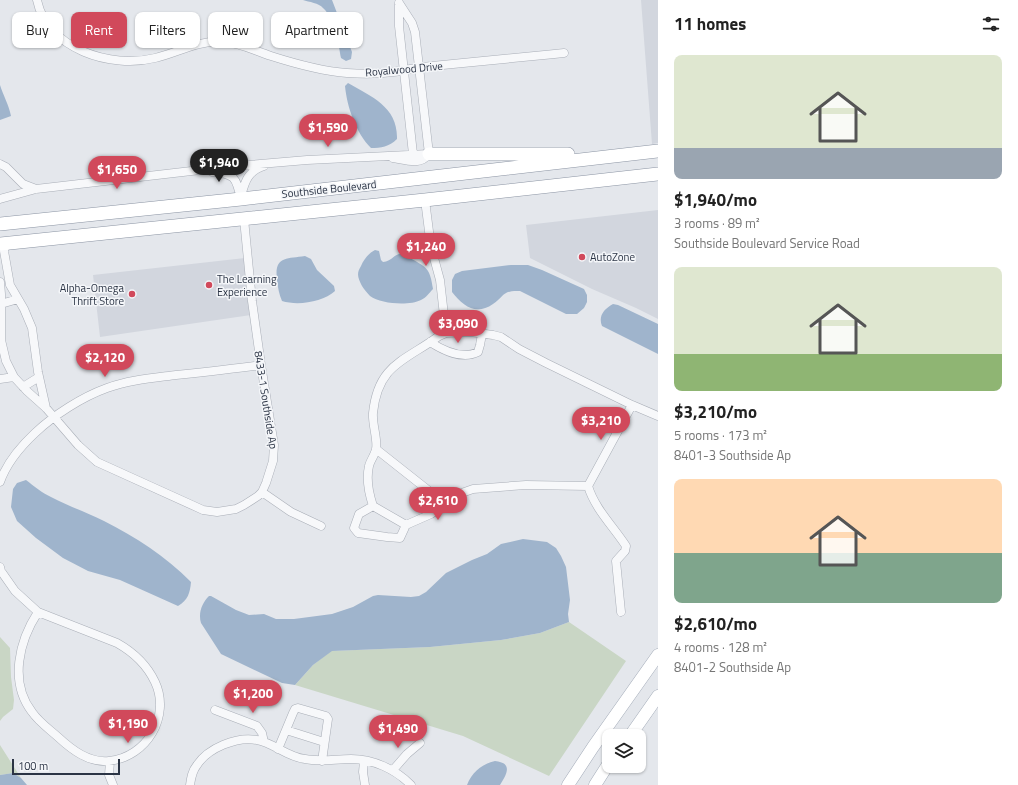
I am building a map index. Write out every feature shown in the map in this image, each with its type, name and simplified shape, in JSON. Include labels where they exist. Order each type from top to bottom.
[{"type":"highway","name":"Southside Boulevard","points":[[0,224],[241,199],[658,151]]},
{"type":"highway","points":[[428,154],[526,155],[644,153]]},
{"type":"highway","name":"Southside Boulevard","points":[[5,243],[425,200],[658,174]]},
{"type":"main road","points":[[568,785],[658,655]]},
{"type":"main road","points":[[635,729],[658,696]]},
{"type":"main road","points":[[595,785],[603,773]]},
{"type":"street","name":"Royalwood Drive","points":[[37,0],[38,6],[45,20],[58,37],[72,46],[84,51],[110,59],[126,61],[140,61],[155,58],[203,43],[223,42],[238,44],[310,67],[361,73],[392,72],[419,67],[564,53]]},
{"type":"street","points":[[399,2],[399,26],[413,154]]},
{"type":"street","points":[[376,156],[419,161],[425,159],[428,154],[415,32],[412,23],[399,2]]},
{"type":"street","points":[[0,199],[36,189],[280,162],[428,154]]},
{"type":"street","points":[[241,199],[244,186],[251,173],[256,169],[280,162]]},
{"type":"street","points":[[0,164],[6,167],[23,184],[36,189]]},
{"type":"street","points":[[195,171],[223,173],[232,176],[237,182],[241,199]]},
{"type":"street","points":[[425,200],[428,233],[433,259],[440,280],[446,333]]},
{"type":"street","name":"8433-1 Southside Ap","points":[[244,218],[252,301],[261,365],[272,426],[274,454],[272,468],[262,492]]},
{"type":"street","points":[[5,243],[5,265],[10,285],[24,309],[32,328],[39,377],[46,408]]},
{"type":"street","points":[[0,282],[0,336],[2,355],[14,377],[46,408],[78,445],[97,462],[203,510],[217,512],[236,509],[262,492],[291,512],[321,526]]},
{"type":"street","points":[[1,304],[18,299]]},
{"type":"street","points":[[406,526],[373,506],[368,475],[376,449],[373,414],[380,384],[390,369],[401,360],[439,336],[446,333],[482,334],[501,337],[539,360],[658,416]]},
{"type":"street","points":[[430,342],[442,350],[464,356],[472,356],[478,352],[482,334]]},
{"type":"street","points":[[0,482],[6,467],[20,448],[53,417],[91,395],[124,383],[166,376],[261,365]]},
{"type":"street","points":[[0,379],[14,377]]},
{"type":"street","points":[[23,387],[39,377]]},
{"type":"street","points":[[621,612],[615,566],[616,561],[625,551],[626,546],[596,506],[591,497],[588,486],[632,405]]},
{"type":"street","points":[[376,449],[443,502]]},
{"type":"street","points":[[373,506],[359,514],[356,518],[354,528],[358,533],[400,538],[406,526],[431,514],[437,510],[443,502],[473,489],[526,485],[588,486]]},
{"type":"street","points":[[0,568],[15,591],[38,612],[117,643],[129,650],[149,672],[155,681],[160,698],[160,712],[154,732],[147,742],[134,752],[127,756],[110,761],[92,759],[70,748],[32,712],[24,698],[19,682],[20,656],[28,631],[38,612]]},
{"type":"street","points":[[278,749],[295,709],[298,708],[326,716],[328,723],[322,761]]},
{"type":"street","points":[[215,710],[257,726],[262,733],[264,742]]},
{"type":"street","points":[[286,730],[324,742]]},
{"type":"street","points":[[190,785],[193,772],[202,758],[223,746],[248,739],[264,742],[300,759],[322,761],[350,759],[377,764],[393,770],[411,785]]},
{"type":"street","points":[[393,770],[403,758],[420,743]]},
{"type":"street","points":[[110,761],[109,776],[113,785]]},
{"type":"street","points":[[364,761],[362,772],[365,785]]},
{"type":"shaded area","points":[[641,0],[658,0],[658,143],[652,144]]},
{"type":"shaded area","points":[[658,210],[658,319],[592,289],[530,258],[526,225]]},
{"type":"shaded area","points":[[245,258],[251,315],[100,337],[93,275]]},
{"type":"green space","points":[[569,622],[626,661],[549,776],[463,736],[295,685],[313,665],[331,651],[430,647],[501,640],[540,633]]},
{"type":"green space","points":[[0,637],[10,648],[11,677],[14,700],[13,709],[0,721]]},
{"type":"green space","points":[[0,745],[21,778],[13,773],[0,775]]},
{"type":"water","points":[[303,0],[332,0],[337,12],[326,12],[321,6]]},
{"type":"water","points":[[339,48],[350,48],[352,52],[351,59],[346,61],[341,58]]},
{"type":"water","points":[[348,83],[374,98],[388,111],[396,128],[397,139],[394,142],[378,148],[371,148],[366,142],[361,135],[350,111],[345,86]]},
{"type":"water","points":[[0,85],[11,116],[0,120]]},
{"type":"water","points":[[375,250],[379,251],[383,262],[402,254],[426,268],[429,272],[433,289],[423,299],[410,303],[381,301],[370,296],[362,286],[358,274],[359,269],[365,259]]},
{"type":"water","points":[[305,256],[311,259],[317,270],[334,286],[335,291],[324,298],[310,302],[295,303],[282,301],[277,283],[277,267],[283,260]]},
{"type":"water","points":[[511,265],[528,265],[584,289],[587,295],[587,302],[584,308],[577,314],[566,314],[520,291],[514,291],[504,294],[487,308],[475,309],[465,305],[452,292],[452,280],[455,274],[462,271]]},
{"type":"water","points":[[613,304],[658,324],[658,354],[602,326],[601,316],[607,308]]},
{"type":"water","points":[[26,480],[48,495],[116,527],[160,555],[191,582],[186,599],[178,606],[120,580],[88,571],[63,558],[36,538],[17,521],[11,507],[13,489],[17,483]]},
{"type":"water","points":[[523,539],[547,542],[556,548],[566,567],[570,600],[568,614],[569,622],[540,633],[501,640],[430,647],[332,651],[313,665],[295,685],[282,683],[221,654],[201,623],[201,608],[209,596],[249,615],[264,614],[276,619],[294,619],[332,614],[353,607],[373,596],[378,595],[419,596],[426,592],[446,573],[487,554],[501,544]]},
{"type":"water","points":[[495,761],[505,764],[507,767],[506,774],[500,785],[467,785],[478,769]]},
{"type":"water","points":[[13,773],[21,778],[27,785],[0,785],[0,775]]},
{"type":"place","name":"AutoZone","points":[[582,257]]},
{"type":"place","name":"The Learning Experience","points":[[209,285]]},
{"type":"place","name":"Alpha-Omega Thrift Store","points":[[132,294]]}]
